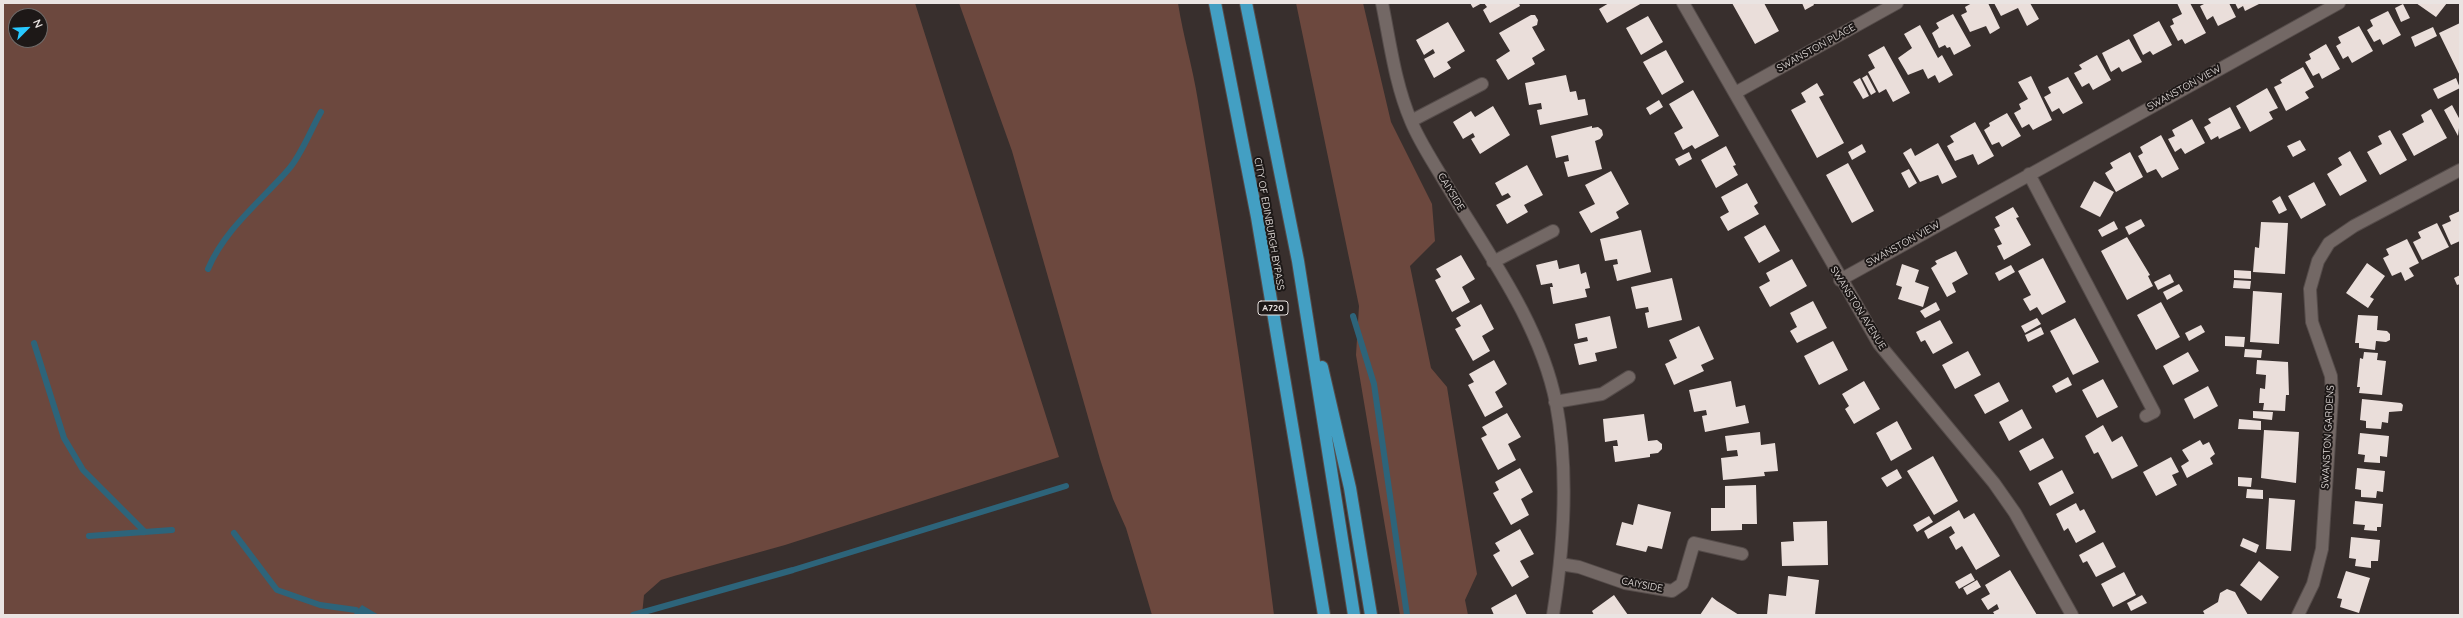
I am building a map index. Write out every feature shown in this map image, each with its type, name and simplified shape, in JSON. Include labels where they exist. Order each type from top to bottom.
[{"type":"highway","name":"CITY OF EDINBURGH BYPASS","points":[[1215,3],[1257,218],[1309,517],[1324,615]]},
{"type":"highway","name":"CITY OF EDINBURGH BYPASS","points":[[1246,3],[1298,261],[1354,615]]},
{"type":"highway","points":[[1298,261],[1350,488],[1372,615]]},
{"type":"highway","points":[[1309,517],[1317,615]]},
{"type":"street","name":"CAIYSIDE","points":[[1382,3],[1398,82],[1411,121],[1526,320],[1543,360],[1555,402],[1562,449],[1563,510],[1560,564],[1553,615]]},
{"type":"street","name":"SWANSTON AVENUE","points":[[1683,3],[1840,280],[1879,344],[1994,483],[2015,513],[2072,615]]},
{"type":"street","name":"SWANSTON PLACE","points":[[1735,93],[1897,3]]},
{"type":"street","name":"SWANSTON VIEW","points":[[1840,280],[2339,3]]},
{"type":"street","points":[[1411,121],[1482,84]]},
{"type":"street","name":"SWANSTON GARDENS","points":[[2298,615],[2313,584],[2322,549],[2332,397],[2331,376],[2312,322],[2310,289],[2318,261],[2330,243],[2354,226],[2460,170]]},
{"type":"street","points":[[2029,174],[2154,412],[2146,416]]},
{"type":"street","points":[[1493,262],[1553,231]]},
{"type":"street","points":[[1555,402],[1602,394],[1629,377]]},
{"type":"street","name":"CAIYSIDE","points":[[1560,564],[1579,566],[1625,583],[1672,591],[1682,584],[1694,543],[1742,554]]},
{"type":"shaded area","points":[[3,3],[915,3],[1059,457],[785,545],[661,580],[644,595],[642,615],[3,615]]},
{"type":"shaded area","points":[[959,3],[1178,3],[1196,89],[1209,165],[1248,422],[1274,615],[1152,615],[1126,528],[1113,499],[1100,459],[1012,151]]},
{"type":"shaded area","points":[[1296,3],[1363,3],[1391,122],[1432,204],[1435,241],[1410,266],[1431,368],[1447,387],[1477,574],[1465,600],[1468,615],[1400,615],[1356,355],[1359,306]]},
{"type":"water","points":[[362,605],[379,615],[353,615]]},
{"type":"building","points":[[1470,3],[1482,3],[1473,8]]},
{"type":"building","points":[[1484,3],[1519,3],[1520,6],[1490,23],[1483,10],[1487,7]]},
{"type":"building","points":[[1609,3],[1642,3],[1607,23],[1599,9]]},
{"type":"building","points":[[1732,3],[1764,3],[1779,31],[1755,44]]},
{"type":"building","points":[[1802,3],[1813,3],[1814,5],[1805,10]]},
{"type":"building","points":[[1972,3],[1988,3],[2000,28],[1990,34],[1986,26],[1970,32],[1961,15],[1967,12],[1965,7]]},
{"type":"building","points":[[1994,3],[2030,3],[2039,19],[2027,26],[2018,8],[2001,16]]},
{"type":"building","points":[[2177,3],[2190,3],[2206,33],[2185,44],[2182,39],[2178,41],[2170,26],[2174,24],[2172,19],[2182,14]]},
{"type":"building","points":[[2206,3],[2229,3],[2236,17],[2218,26],[2213,16],[2207,20],[2200,6]]},
{"type":"building","points":[[2235,3],[2261,3],[2245,11],[2243,6],[2238,9]]},
{"type":"building","points":[[2416,3],[2447,3],[2436,17]]},
{"type":"building","points":[[2403,4],[2410,18],[2401,22],[2395,8]]},
{"type":"building","points":[[2388,11],[2401,35],[2383,45],[2380,39],[2374,42],[2367,30],[2373,26],[2370,20]]},
{"type":"building","points":[[1953,14],[1971,46],[1954,55],[1950,47],[1947,48],[1945,45],[1939,48],[1932,33],[1939,28],[1936,23]]},
{"type":"building","points":[[1531,15],[1535,15],[1538,20],[1537,25],[1532,27],[1545,50],[1532,58],[1535,64],[1508,80],[1496,60],[1510,51],[1499,33]]},
{"type":"building","points":[[1648,16],[1663,42],[1641,55],[1626,28]]},
{"type":"building","points":[[2159,21],[2172,45],[2153,55],[2150,51],[2143,55],[2133,35]]},
{"type":"building","points":[[1448,22],[1465,51],[1447,62],[1451,68],[1434,78],[1424,59],[1435,53],[1433,49],[1424,55],[1416,40]]},
{"type":"building","points":[[2460,23],[2460,76],[2439,33]]},
{"type":"building","points":[[1920,25],[1938,58],[1942,55],[1953,75],[1939,83],[1935,75],[1928,79],[1923,69],[1908,75],[1898,58],[1912,48],[1904,34]]},
{"type":"building","points":[[2359,26],[2373,51],[2352,63],[2348,56],[2343,59],[2336,46],[2341,43],[2338,37]]},
{"type":"building","points":[[2433,27],[2437,36],[2415,47],[2411,37]]},
{"type":"building","points":[[2129,39],[2142,62],[2122,72],[2119,67],[2111,72],[2102,53]]},
{"type":"building","points":[[2326,44],[2340,69],[2322,79],[2319,73],[2313,76],[2305,62],[2311,59],[2309,54]]},
{"type":"building","points":[[1884,46],[1910,93],[1893,102],[1886,89],[1879,93],[1868,72],[1875,68],[1868,55]]},
{"type":"building","points":[[1666,50],[1684,82],[1662,95],[1643,62]]},
{"type":"building","points":[[2097,55],[2111,80],[2093,90],[2089,83],[2082,87],[2074,73],[2082,69],[2079,65]]},
{"type":"building","points":[[2303,67],[2314,87],[2305,92],[2309,98],[2286,111],[2274,87],[2282,83],[2280,80]]},
{"type":"building","points":[[1566,75],[1570,92],[1576,91],[1578,100],[1585,99],[1588,115],[1540,125],[1537,110],[1542,109],[1541,103],[1529,105],[1525,83]]},
{"type":"building","points":[[1867,75],[1876,92],[1871,95],[1862,78]]},
{"type":"building","points":[[2031,76],[2052,120],[2033,130],[2029,124],[2022,128],[2014,113],[2021,109],[2019,104],[2028,99],[2018,82]]},
{"type":"building","points":[[2068,77],[2083,103],[2063,114],[2059,108],[2052,112],[2044,97],[2051,93],[2048,87]]},
{"type":"building","points":[[1860,78],[1869,96],[1863,99],[1853,82]]},
{"type":"building","points":[[2456,78],[2460,88],[2438,99],[2433,89]]},
{"type":"building","points":[[1817,83],[1824,95],[1819,97],[1844,143],[1817,158],[1791,110],[1806,102],[1801,93]]},
{"type":"building","points":[[2267,88],[2278,108],[2269,112],[2273,119],[2250,132],[2236,106]]},
{"type":"building","points":[[1693,90],[1719,136],[1695,149],[1692,145],[1683,150],[1674,133],[1683,128],[1669,104]]},
{"type":"building","points":[[1659,100],[1663,107],[1650,115],[1646,108]]},
{"type":"building","points":[[2452,105],[2460,120],[2458,136],[2444,110]]},
{"type":"building","points":[[1493,106],[1510,135],[1480,154],[1471,139],[1475,137],[1473,133],[1463,139],[1453,122],[1471,111],[1475,117]]},
{"type":"building","points":[[2230,107],[2241,128],[2219,139],[2218,136],[2211,140],[2204,127],[2211,123],[2208,119]]},
{"type":"building","points":[[2431,109],[2447,138],[2414,156],[2402,134],[2424,122],[2421,115]]},
{"type":"building","points":[[2007,113],[2021,136],[2002,147],[1999,142],[1992,145],[1984,130],[1990,126],[1989,123]]},
{"type":"building","points":[[2192,119],[2205,143],[2185,154],[2181,148],[2175,152],[2168,139],[2175,136],[2172,130]]},
{"type":"building","points":[[1975,122],[1994,156],[1978,165],[1973,154],[1955,161],[1947,146],[1954,142],[1950,136]]},
{"type":"building","points":[[1592,126],[1592,128],[1598,127],[1602,130],[1603,135],[1600,139],[1595,141],[1602,169],[1568,177],[1564,162],[1569,161],[1568,155],[1556,158],[1551,136]]},
{"type":"building","points":[[2390,130],[2407,160],[2380,175],[2367,152],[2382,144],[2378,136]]},
{"type":"building","points":[[2161,135],[2179,169],[2162,178],[2156,169],[2147,173],[2138,156],[2143,153],[2140,147]]},
{"type":"building","points":[[2300,140],[2306,150],[2293,157],[2287,146]]},
{"type":"building","points":[[1938,143],[1957,177],[1942,184],[1938,175],[1920,182],[1903,153],[1911,148],[1915,156]]},
{"type":"building","points":[[1862,144],[1866,152],[1852,160],[1848,152]]},
{"type":"building","points":[[1726,146],[1736,165],[1733,166],[1738,175],[1716,188],[1701,160]]},
{"type":"building","points":[[2350,151],[2367,181],[2340,196],[2327,174],[2342,165],[2338,158]]},
{"type":"building","points":[[1689,152],[1692,159],[1679,166],[1675,159]]},
{"type":"building","points":[[2130,152],[2143,177],[2116,192],[2105,173],[2113,168],[2110,163]]},
{"type":"building","points":[[1848,163],[1874,211],[1852,223],[1826,175]]},
{"type":"building","points":[[1527,165],[1543,195],[1524,205],[1528,212],[1507,224],[1496,205],[1511,197],[1508,193],[1502,196],[1495,183]]},
{"type":"building","points":[[1909,169],[1917,183],[1909,188],[1901,173]]},
{"type":"building","points":[[1611,171],[1629,204],[1616,212],[1619,218],[1591,233],[1579,212],[1595,204],[1585,185]]},
{"type":"building","points":[[2094,181],[2114,192],[2100,217],[2080,207]]},
{"type":"building","points":[[2314,182],[2326,205],[2301,219],[2288,196]]},
{"type":"building","points":[[1747,183],[1758,203],[1754,206],[1759,214],[1728,231],[1720,217],[1729,212],[1721,197]]},
{"type":"building","points":[[2280,196],[2287,210],[2279,214],[2272,201]]},
{"type":"building","points":[[2013,207],[2019,217],[2016,218],[2031,245],[2004,260],[1997,246],[2002,244],[1994,229],[2000,226],[1995,217]]},
{"type":"building","points":[[2460,211],[2460,241],[2451,245],[2442,225],[2451,221],[2449,216]]},
{"type":"building","points":[[2141,219],[2145,226],[2129,235],[2125,227]]},
{"type":"building","points":[[2114,221],[2118,229],[2102,237],[2098,230]]},
{"type":"building","points":[[2261,222],[2288,223],[2285,274],[2253,272],[2255,247],[2259,248]]},
{"type":"building","points":[[2437,223],[2449,247],[2422,260],[2413,242],[2421,238],[2418,232]]},
{"type":"building","points":[[1765,225],[1780,251],[1759,263],[1744,237]]},
{"type":"building","points":[[1641,230],[1651,272],[1617,281],[1613,265],[1618,264],[1617,259],[1605,261],[1600,239]]},
{"type":"building","points":[[2127,237],[2150,275],[2148,276],[2153,286],[2127,300],[2101,251]]},
{"type":"building","points":[[2407,239],[2419,263],[2409,268],[2414,276],[2405,281],[2401,272],[2392,276],[2383,258],[2389,255],[2386,249]]},
{"type":"building","points":[[1956,251],[1968,274],[1952,283],[1956,292],[1947,297],[1931,268],[1937,264],[1935,261]]},
{"type":"building","points":[[1461,255],[1475,279],[1462,287],[1470,302],[1452,312],[1435,280],[1441,277],[1436,269]]},
{"type":"building","points":[[2043,258],[2066,302],[2042,315],[2037,307],[2030,311],[2023,299],[2031,295],[2018,271]]},
{"type":"building","points":[[1792,259],[1807,286],[1770,307],[1759,287],[1770,281],[1766,273]]},
{"type":"building","points":[[1557,260],[1559,269],[1579,264],[1581,274],[1586,272],[1590,288],[1585,289],[1587,297],[1553,304],[1550,287],[1553,287],[1552,283],[1541,285],[1536,265]]},
{"type":"building","points":[[2367,263],[2385,276],[2370,297],[2374,299],[2368,308],[2346,293]]},
{"type":"building","points":[[1902,264],[1919,270],[1915,282],[1929,287],[1923,307],[1898,299],[1902,287],[1896,285]]},
{"type":"building","points":[[2011,265],[2015,272],[1999,281],[1995,273]]},
{"type":"building","points":[[2234,270],[2251,271],[2251,279],[2234,278]]},
{"type":"building","points":[[2170,274],[2174,282],[2158,290],[2154,282]]},
{"type":"building","points":[[2460,275],[2460,284],[2457,285],[2454,278]]},
{"type":"building","points":[[1672,278],[1682,320],[1648,328],[1645,313],[1649,312],[1648,307],[1636,309],[1631,287]]},
{"type":"building","points":[[2234,280],[2251,281],[2250,289],[2233,288]]},
{"type":"building","points":[[2179,284],[2183,291],[2167,300],[2163,292]]},
{"type":"building","points":[[2253,291],[2282,293],[2279,344],[2250,342]]},
{"type":"building","points":[[1813,301],[1827,328],[1797,343],[1790,331],[1797,327],[1790,313]]},
{"type":"building","points":[[1936,302],[1940,310],[1925,318],[1920,311]]},
{"type":"building","points":[[2161,302],[2180,337],[2156,350],[2137,315]]},
{"type":"building","points":[[1481,304],[1494,329],[1482,336],[1490,351],[1473,361],[1455,329],[1461,326],[1456,318]]},
{"type":"building","points":[[2358,315],[2378,316],[2377,330],[2387,331],[2390,334],[2390,340],[2386,342],[2376,341],[2375,350],[2359,348],[2359,343],[2355,343]]},
{"type":"building","points":[[1610,316],[1617,348],[1595,353],[1597,361],[1579,365],[1574,344],[1588,341],[1587,337],[1578,339],[1575,324]]},
{"type":"building","points":[[2037,318],[2041,324],[2025,333],[2021,326]]},
{"type":"building","points":[[2075,318],[2099,362],[2073,375],[2050,331]]},
{"type":"building","points":[[1940,320],[1953,343],[1933,354],[1925,340],[1921,342],[1916,332]]},
{"type":"building","points":[[2201,325],[2205,332],[2189,341],[2185,333]]},
{"type":"building","points":[[1699,326],[1714,359],[1701,365],[1704,371],[1674,385],[1665,364],[1677,358],[1669,340]]},
{"type":"building","points":[[2041,327],[2044,334],[2028,342],[2025,335]]},
{"type":"building","points":[[2225,336],[2245,337],[2244,347],[2225,346]]},
{"type":"building","points":[[1833,341],[1848,370],[1819,385],[1804,356]]},
{"type":"building","points":[[2245,349],[2262,350],[2261,358],[2244,357]]},
{"type":"building","points":[[1968,351],[1981,375],[1955,389],[1942,365]]},
{"type":"building","points":[[2188,352],[2199,371],[2173,385],[2163,366]]},
{"type":"building","points":[[2364,352],[2378,353],[2377,360],[2386,361],[2382,395],[2359,393],[2360,387],[2357,387],[2360,358],[2363,359]]},
{"type":"building","points":[[1494,360],[1507,384],[1495,392],[1503,407],[1485,417],[1468,385],[1474,382],[1469,374]]},
{"type":"building","points":[[2257,360],[2288,362],[2289,395],[2286,395],[2285,411],[2263,410],[2264,403],[2259,403],[2260,388],[2265,389],[2266,375],[2256,374]]},
{"type":"building","points":[[2068,377],[2072,385],[2056,393],[2052,386]]},
{"type":"building","points":[[2103,379],[2118,407],[2097,418],[2082,390]]},
{"type":"building","points":[[1731,381],[1736,407],[1745,405],[1749,423],[1705,432],[1702,416],[1707,415],[1706,410],[1694,412],[1689,390]]},
{"type":"building","points":[[1864,381],[1880,409],[1854,424],[1845,409],[1849,406],[1842,394]]},
{"type":"building","points":[[1999,382],[2009,401],[1985,414],[1974,395]]},
{"type":"building","points":[[2208,386],[2218,406],[2194,419],[2184,399]]},
{"type":"building","points":[[2362,399],[2401,403],[2403,405],[2402,411],[2389,412],[2388,423],[2382,422],[2381,429],[2366,428],[2366,421],[2360,420]]},
{"type":"building","points":[[2022,409],[2032,428],[2009,441],[1999,422]]},
{"type":"building","points":[[2253,411],[2273,412],[2272,420],[2253,418]]},
{"type":"building","points":[[1507,413],[1521,437],[1508,444],[1516,460],[1498,470],[1481,438],[1487,435],[1482,427]]},
{"type":"building","points":[[1644,414],[1648,441],[1657,440],[1662,444],[1662,449],[1658,453],[1650,454],[1650,457],[1615,462],[1613,446],[1618,446],[1617,440],[1605,442],[1603,419]]},
{"type":"building","points":[[2239,419],[2261,421],[2261,430],[2238,429]]},
{"type":"building","points":[[1897,421],[1912,449],[1891,461],[1876,433]]},
{"type":"building","points":[[2103,425],[2112,442],[2122,436],[2138,466],[2112,479],[2098,452],[2094,454],[2085,436]]},
{"type":"building","points":[[2264,430],[2299,432],[2296,483],[2261,478]]},
{"type":"building","points":[[1760,432],[1761,445],[1775,443],[1778,471],[1764,472],[1765,476],[1723,480],[1721,458],[1738,456],[1737,450],[1727,451],[1725,436]]},
{"type":"building","points":[[2360,433],[2389,436],[2387,457],[2380,456],[2380,463],[2364,462],[2365,455],[2358,454]]},
{"type":"building","points":[[2043,438],[2054,458],[2030,471],[2019,451]]},
{"type":"building","points":[[2200,440],[2203,445],[2209,442],[2215,454],[2210,458],[2213,464],[2187,478],[2181,466],[2189,461],[2182,450]]},
{"type":"building","points":[[1933,456],[1958,501],[1934,515],[1907,471]]},
{"type":"building","points":[[2171,457],[2179,472],[2172,475],[2177,485],[2156,496],[2143,472]]},
{"type":"building","points":[[1520,468],[1533,492],[1521,499],[1529,515],[1511,525],[1493,493],[1499,490],[1495,482]]},
{"type":"building","points":[[2357,468],[2385,471],[2383,492],[2377,491],[2376,498],[2361,497],[2361,490],[2355,489]]},
{"type":"building","points":[[1897,469],[1902,478],[1887,487],[1881,478]]},
{"type":"building","points":[[2062,470],[2074,493],[2050,506],[2038,483]]},
{"type":"building","points":[[2238,477],[2252,478],[2251,487],[2238,486]]},
{"type":"building","points":[[1756,485],[1757,524],[1742,524],[1742,530],[1711,531],[1711,508],[1725,508],[1725,486]]},
{"type":"building","points":[[2247,489],[2263,490],[2263,499],[2246,498]]},
{"type":"building","points":[[2269,498],[2295,500],[2291,551],[2266,549]]},
{"type":"building","points":[[2355,501],[2383,504],[2381,527],[2377,527],[2377,531],[2364,530],[2365,525],[2353,524]]},
{"type":"building","points":[[2076,503],[2080,511],[2084,509],[2096,532],[2076,543],[2068,528],[2064,531],[2056,514]]},
{"type":"building","points":[[1638,504],[1671,512],[1662,549],[1648,546],[1646,552],[1616,545],[1622,522],[1633,525]]},
{"type":"building","points":[[1959,510],[1964,519],[1974,513],[2000,556],[1976,570],[1962,546],[1956,550],[1949,537],[1955,533],[1951,526],[1928,539],[1924,531]]},
{"type":"building","points":[[1929,516],[1933,522],[1917,532],[1913,525]]},
{"type":"building","points":[[1827,521],[1828,565],[1782,566],[1781,542],[1794,541],[1793,522]]},
{"type":"building","points":[[1520,529],[1534,554],[1520,561],[1529,577],[1512,587],[1493,555],[1500,551],[1495,543]]},
{"type":"building","points":[[2351,537],[2380,540],[2378,561],[2371,561],[2371,568],[2355,566],[2356,559],[2349,558]]},
{"type":"building","points":[[2243,538],[2259,545],[2256,553],[2240,546]]},
{"type":"building","points":[[2103,542],[2116,567],[2096,577],[2087,561],[2083,563],[2079,555]]},
{"type":"building","points":[[2259,561],[2279,577],[2261,601],[2240,585]]},
{"type":"building","points":[[2010,570],[2037,615],[1995,615],[1993,612],[1999,609],[1997,604],[1988,610],[1981,599],[1990,594],[1985,585]]},
{"type":"building","points":[[2346,571],[2370,578],[2359,613],[2340,607],[2342,599],[2337,598]]},
{"type":"building","points":[[2124,572],[2136,595],[2113,607],[2101,584]]},
{"type":"building","points":[[1971,573],[1975,580],[1959,589],[1955,582]]},
{"type":"building","points":[[1788,576],[1819,580],[1815,615],[1767,615],[1769,594],[1786,596]]},
{"type":"building","points":[[1977,580],[1981,587],[1967,595],[1963,588]]},
{"type":"building","points":[[2227,589],[2235,592],[2248,615],[2205,615],[2203,611],[2218,602],[2220,593]]},
{"type":"building","points":[[1516,594],[1527,615],[1494,615],[1491,608]]},
{"type":"building","points":[[1614,595],[1628,615],[1594,615],[1592,611]]},
{"type":"building","points":[[2142,595],[2147,603],[2131,611],[2127,603]]},
{"type":"building","points":[[1712,597],[1717,601],[1739,615],[1700,615]]},
{"type":"waterway","points":[[208,269],[215,255],[233,229],[293,164],[302,150],[321,112]]},
{"type":"waterway","points":[[1353,316],[1374,384],[1407,615]]},
{"type":"waterway","points":[[34,343],[64,438],[83,470],[145,532]]},
{"type":"waterway","points":[[633,615],[793,570],[1066,486]]},
{"type":"waterway","points":[[89,536],[172,530]]},
{"type":"waterway","points":[[234,533],[277,590],[320,605],[356,610]]}]
